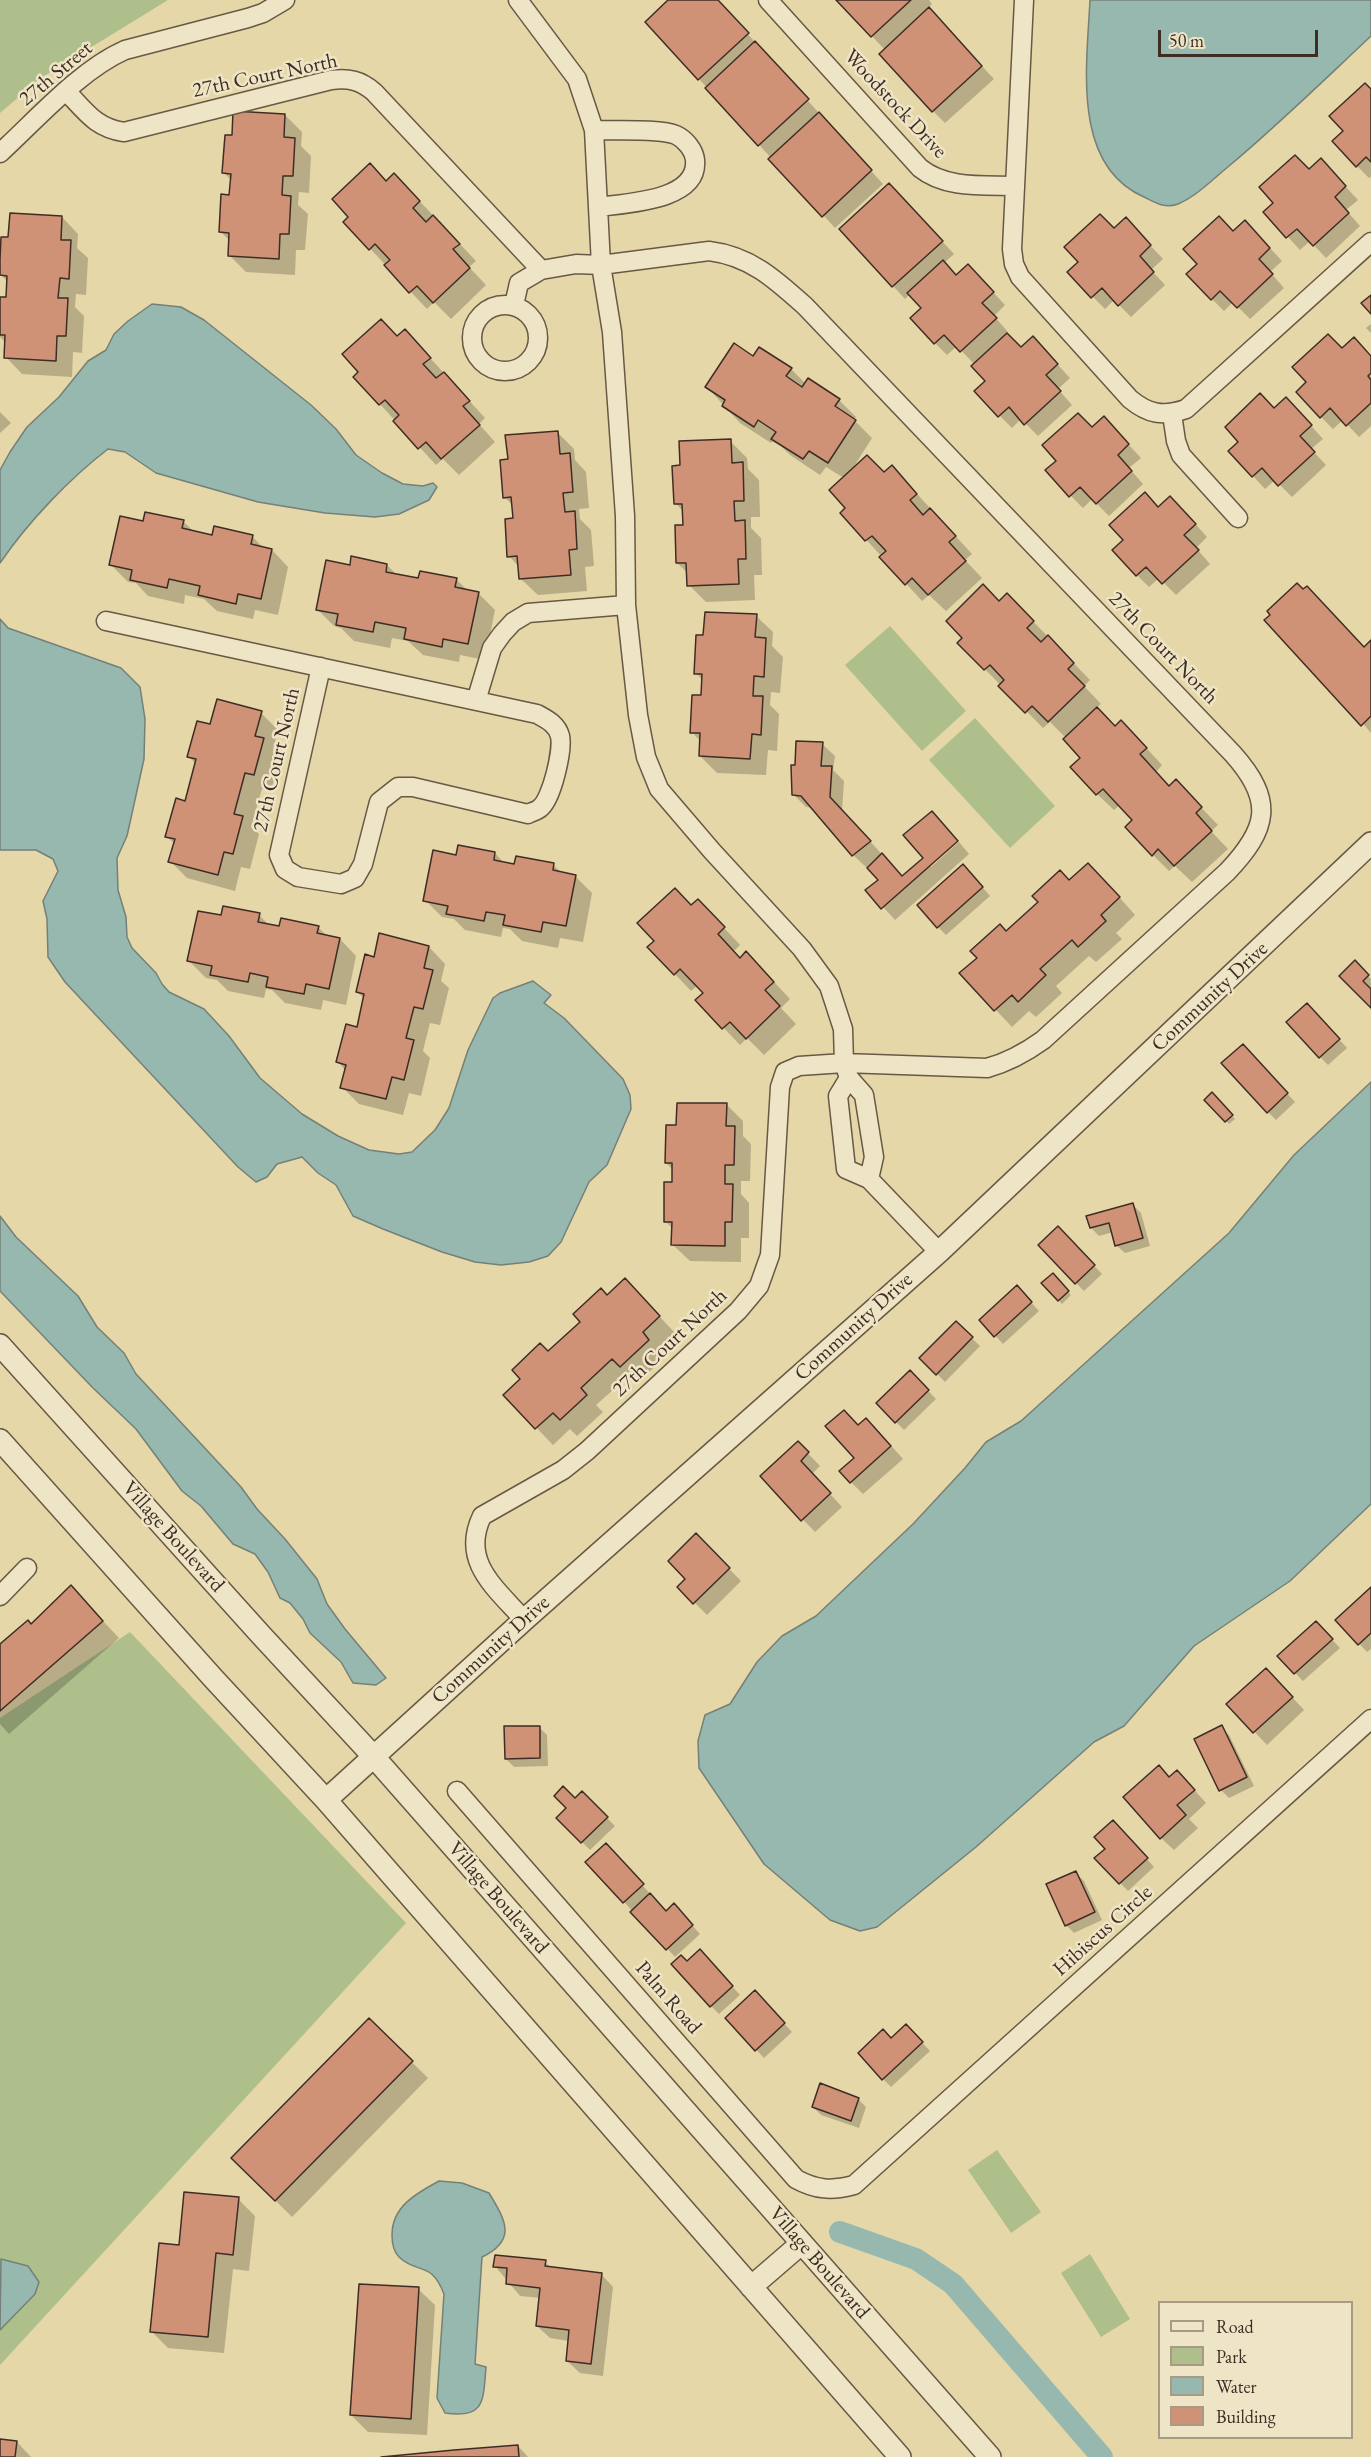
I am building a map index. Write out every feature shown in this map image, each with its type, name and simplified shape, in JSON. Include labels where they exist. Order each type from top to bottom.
[{"type":"street","name":"27th Street","points":[[0,153],[96,65],[125,50],[248,18],[285,0]]},
{"type":"street","points":[[518,0],[578,79],[594,130],[601,265],[612,332],[625,516],[626,605],[638,715],[646,757],[659,789],[802,949],[829,986],[843,1029],[846,1070],[838,1096],[846,1169],[869,1179],[939,1252]]},
{"type":"street","name":"Woodstock Drive","points":[[768,0],[920,168],[932,177],[946,182],[1015,186]]},
{"type":"street","points":[[1024,0],[1012,249],[1014,264],[1020,278],[1130,399],[1149,411],[1172,414],[1186,409],[1371,242]]},
{"type":"street","name":"27th Court North","points":[[67,92],[97,123],[110,130],[124,132],[346,78],[362,82],[374,92],[541,270],[576,264],[601,265],[709,251],[726,253],[752,263],[772,276],[805,306],[1233,754],[1247,770],[1259,792],[1263,813],[1256,835],[1246,853],[1043,1040],[1025,1053],[987,1068],[846,1070],[800,1066],[785,1072],[780,1087],[770,1255],[762,1278],[750,1299],[587,1451],[563,1470],[482,1516],[476,1530],[474,1544],[477,1560],[484,1575],[524,1620]]},
{"type":"street","points":[[594,130],[677,135],[689,145],[695,159],[693,175],[685,188],[652,198],[598,207]]},
{"type":"street","points":[[514,305],[519,283],[541,270]]},
{"type":"street","points":[[1172,414],[1176,441],[1181,455],[1238,518]]},
{"type":"street","points":[[476,700],[492,648],[513,622],[528,613],[626,605]]},
{"type":"street","name":"27th Court North","points":[[106,621],[476,700],[537,714],[550,721],[560,734],[561,750],[550,794],[542,807],[528,814],[413,787],[398,787],[379,802],[363,864],[355,878],[341,884],[298,877],[285,869],[279,855],[321,667]]},
{"type":"street","name":"Community Drive","points":[[326,1800],[524,1620],[939,1252],[1371,843]]},
{"type":"street","points":[[846,1070],[864,1095],[874,1157],[869,1179]]},
{"type":"street","name":"Village Boulevard","points":[[0,1345],[374,1757],[990,2457]]},
{"type":"street","points":[[0,1440],[213,1678],[326,1800],[900,2457]]},
{"type":"street","points":[[0,1596],[27,1568]]},
{"type":"street","name":"Hibiscus Circle","points":[[864,2176],[1371,1719]]},
{"type":"street","name":"Palm Road","points":[[457,1791],[796,2179],[825,2190],[854,2185],[864,2176]]},
{"type":"street","points":[[752,2287],[802,2243]]},
{"type":"green space","points":[[0,0],[168,0],[41,78],[0,113]]},
{"type":"green space","points":[[890,626],[966,711],[922,751],[845,665]]},
{"type":"green space","points":[[975,718],[1055,806],[1010,848],[929,760]]},
{"type":"green space","points":[[130,1632],[406,1923],[0,2365],[0,1718]]},
{"type":"green space","points":[[997,2150],[1041,2212],[1011,2233],[968,2170]]},
{"type":"green space","points":[[1090,2254],[1130,2319],[1101,2337],[1061,2273]]},
{"type":"water","points":[[1090,0],[1371,0],[1371,36],[1205,187],[1178,204],[1165,206],[1144,197],[1121,182],[1104,162],[1094,138],[1088,111],[1087,82]]},
{"type":"water","points":[[152,304],[181,307],[204,320],[311,405],[336,429],[356,455],[403,484],[423,486],[433,483],[437,487],[429,500],[399,514],[375,517],[325,513],[258,502],[156,473],[125,452],[108,449],[50,502],[23,532],[0,563],[0,470],[10,452],[27,427],[59,397],[88,361],[106,350],[114,334]]},
{"type":"water","points":[[0,619],[8,628],[121,668],[140,687],[145,719],[144,759],[127,836],[117,858],[118,890],[126,917],[127,937],[132,948],[156,973],[169,992],[204,1009],[229,1036],[260,1078],[302,1114],[338,1136],[369,1150],[399,1154],[412,1152],[435,1130],[449,1108],[468,1050],[493,998],[500,993],[533,981],[551,995],[544,1003],[564,1018],[623,1079],[630,1095],[631,1109],[607,1165],[589,1182],[561,1242],[548,1256],[529,1262],[501,1265],[475,1262],[383,1229],[353,1216],[336,1185],[318,1173],[302,1157],[277,1164],[267,1177],[256,1182],[238,1167],[65,982],[48,957],[47,919],[43,901],[58,871],[53,859],[36,850],[0,850]]},
{"type":"water","points":[[1371,1082],[1371,1504],[1290,1581],[1194,1646],[1124,1726],[1094,1742],[976,1847],[877,1927],[860,1931],[830,1920],[764,1864],[699,1768],[698,1741],[705,1715],[730,1704],[757,1662],[782,1636],[816,1616],[913,1524],[986,1442],[1021,1421],[1229,1233],[1294,1155]]},
{"type":"water","points":[[0,1216],[16,1237],[78,1296],[97,1327],[124,1353],[136,1374],[241,1487],[257,1509],[285,1539],[317,1579],[327,1604],[345,1629],[386,1678],[376,1685],[353,1683],[341,1662],[310,1633],[303,1619],[290,1603],[280,1598],[268,1572],[255,1554],[233,1544],[201,1506],[182,1491],[136,1429],[93,1388],[0,1291]]},
{"type":"water","points":[[439,2181],[462,2183],[489,2193],[500,2212],[505,2229],[500,2244],[482,2257],[475,2364],[486,2367],[483,2398],[475,2410],[468,2413],[445,2413],[437,2398],[444,2294],[434,2276],[399,2257],[392,2241],[393,2225],[401,2208],[422,2190]]},
{"type":"water","points":[[1,2259],[28,2266],[39,2282],[35,2294],[0,2330]]},
{"type":"building","points":[[668,0],[718,0],[749,33],[698,80],[645,22]]},
{"type":"building","points":[[836,0],[911,0],[871,37]]},
{"type":"building","points":[[929,7],[982,66],[932,112],[879,54]]},
{"type":"building","points":[[755,41],[809,99],[758,146],[705,88]]},
{"type":"building","points":[[1365,83],[1371,89],[1371,162],[1366,157],[1356,167],[1332,141],[1343,131],[1329,116]]},
{"type":"building","points":[[233,111],[285,114],[284,137],[295,138],[293,176],[283,176],[282,195],[291,196],[289,234],[280,234],[279,259],[228,256],[229,233],[219,232],[221,194],[229,195],[231,174],[222,173],[225,135],[232,135]]},
{"type":"building","points":[[819,112],[872,170],[822,217],[768,159]]},
{"type":"building","points":[[1295,155],[1309,169],[1321,158],[1346,186],[1335,197],[1349,213],[1313,246],[1297,229],[1286,238],[1263,212],[1273,203],[1259,187]]},
{"type":"building","points":[[370,163],[386,181],[394,173],[420,201],[413,208],[426,222],[433,215],[460,244],[453,249],[470,268],[433,303],[417,286],[409,293],[384,265],[390,260],[375,244],[369,250],[343,222],[348,217],[332,199]]},
{"type":"building","points":[[889,183],[943,241],[892,287],[839,229]]},
{"type":"building","points":[[10,213],[62,216],[61,240],[71,240],[69,279],[60,278],[58,298],[68,298],[66,336],[57,336],[56,361],[4,358],[5,335],[0,335],[0,297],[6,297],[7,276],[0,275],[0,260],[1,237],[8,237]]},
{"type":"building","points":[[1100,214],[1114,228],[1126,217],[1151,245],[1140,256],[1154,272],[1118,306],[1102,288],[1091,298],[1067,272],[1078,262],[1064,247]]},
{"type":"building","points":[[1219,216],[1233,231],[1245,220],[1270,248],[1259,259],[1273,274],[1237,308],[1220,291],[1211,300],[1186,274],[1197,264],[1183,249]]},
{"type":"building","points":[[943,260],[956,275],[968,264],[994,292],[982,303],[997,318],[960,352],[944,335],[934,344],[910,318],[921,308],[907,293]]},
{"type":"building","points":[[1371,295],[1371,314],[1361,303]]},
{"type":"building","points":[[381,319],[397,336],[405,329],[431,358],[423,364],[436,378],[444,372],[470,401],[463,406],[480,425],[441,459],[426,442],[418,449],[393,421],[399,415],[385,400],[379,405],[353,377],[358,372],[342,354]]},
{"type":"building","points":[[1007,333],[1021,347],[1033,336],[1058,364],[1046,375],[1061,391],[1024,425],[1009,407],[998,417],[974,391],[985,381],[971,366]]},
{"type":"building","points":[[1328,334],[1342,348],[1354,337],[1371,356],[1371,373],[1368,376],[1371,380],[1371,403],[1346,426],[1330,408],[1320,418],[1296,392],[1306,382],[1292,367]]},
{"type":"building","points":[[734,343],[753,356],[759,347],[792,368],[786,376],[802,387],[808,378],[840,399],[835,406],[856,420],[828,463],[809,451],[803,459],[771,439],[776,432],[758,420],[754,427],[722,406],[725,400],[705,387]]},
{"type":"building","points":[[1260,393],[1274,408],[1286,397],[1312,425],[1300,436],[1315,452],[1278,486],[1262,468],[1252,477],[1228,451],[1238,442],[1225,427]]},
{"type":"building","points":[[1078,413],[1092,427],[1104,416],[1129,444],[1118,455],[1132,471],[1096,504],[1080,487],[1069,497],[1045,470],[1056,461],[1042,445]]},
{"type":"building","points":[[558,431],[560,454],[570,453],[573,492],[563,493],[565,512],[575,511],[577,549],[569,550],[571,575],[519,579],[517,556],[507,557],[505,519],[513,518],[511,497],[503,498],[500,460],[508,459],[505,435]]},
{"type":"building","points":[[731,439],[732,463],[743,462],[744,501],[734,501],[735,521],[745,520],[746,559],[738,559],[739,584],[687,586],[686,563],[676,563],[675,525],[683,525],[682,504],[674,504],[672,466],[680,465],[679,441]]},
{"type":"building","points":[[867,455],[884,472],[892,465],[917,494],[910,500],[923,515],[930,508],[956,536],[949,542],[966,561],[928,595],[912,578],[905,585],[879,557],[886,551],[872,536],[865,541],[840,513],[845,508],[829,490]]},
{"type":"building","points":[[1145,492],[1158,507],[1170,496],[1196,524],[1184,535],[1199,550],[1162,584],[1146,567],[1136,576],[1112,550],[1123,540],[1109,525]]},
{"type":"building","points":[[145,512],[184,520],[182,528],[212,535],[214,526],[253,535],[251,544],[272,549],[261,599],[238,594],[236,604],[198,595],[200,586],[169,579],[167,588],[130,580],[132,570],[109,565],[120,516],[143,521]]},
{"type":"building","points":[[351,556],[387,564],[386,572],[418,578],[420,571],[457,578],[455,587],[479,592],[468,644],[443,639],[442,647],[404,639],[406,628],[375,622],[373,632],[336,625],[338,614],[316,610],[326,560],[350,565]]},
{"type":"building","points":[[1297,583],[1303,589],[1307,586],[1364,647],[1371,640],[1371,716],[1361,726],[1264,620],[1270,615],[1267,611]]},
{"type":"building","points":[[983,584],[999,601],[1007,593],[1034,621],[1027,628],[1041,642],[1048,635],[1074,663],[1068,669],[1085,686],[1048,722],[1032,706],[1025,713],[998,686],[1004,680],[990,665],[984,670],[957,643],[962,638],[946,621]]},
{"type":"building","points":[[705,612],[757,614],[755,637],[766,638],[764,677],[754,676],[753,696],[763,696],[761,735],[752,734],[750,759],[699,756],[700,733],[690,733],[692,695],[701,695],[702,674],[694,674],[696,635],[703,635]]},
{"type":"building","points":[[217,699],[262,711],[255,736],[264,738],[254,775],[245,773],[234,814],[243,816],[233,854],[224,852],[218,875],[168,862],[175,839],[165,837],[176,798],[185,801],[196,759],[187,757],[197,721],[210,724]]},
{"type":"building","points":[[1097,707],[1115,726],[1121,720],[1147,748],[1140,754],[1169,786],[1176,779],[1202,807],[1196,813],[1212,831],[1174,866],[1158,849],[1152,856],[1125,827],[1132,820],[1103,789],[1096,795],[1070,767],[1080,758],[1063,739]]},
{"type":"building","points":[[796,741],[823,742],[821,766],[832,766],[830,797],[871,841],[852,856],[801,796],[792,795],[791,765],[795,765]]},
{"type":"building","points":[[932,811],[958,841],[881,909],[865,890],[878,880],[867,868],[882,853],[902,876],[923,858],[903,835]]},
{"type":"building","points":[[458,845],[495,852],[494,860],[514,864],[516,856],[554,863],[553,870],[576,875],[566,926],[543,922],[541,932],[503,925],[505,915],[486,912],[484,921],[446,914],[448,906],[423,901],[433,850],[456,855]]},
{"type":"building","points":[[1088,863],[1120,897],[1101,915],[1106,921],[1078,947],[1072,940],[1040,969],[1046,975],[1018,1002],[1012,995],[994,1011],[959,973],[977,958],[970,951],[1000,924],[1006,931],[1038,902],[1032,896],[1060,870],[1069,880]]},
{"type":"building","points":[[963,864],[983,887],[937,928],[917,905]]},
{"type":"building","points":[[675,888],[691,905],[698,899],[725,927],[718,934],[740,958],[746,951],[774,982],[765,990],[780,1006],[746,1039],[730,1022],[722,1029],[695,1000],[703,993],[680,969],[674,975],[647,947],[654,941],[637,923]]},
{"type":"building","points":[[223,906],[260,913],[258,922],[279,926],[281,918],[319,926],[317,933],[340,938],[329,989],[306,984],[304,994],[266,987],[268,977],[250,973],[248,982],[210,975],[212,966],[187,961],[198,911],[221,915]]},
{"type":"building","points":[[379,933],[429,946],[424,968],[433,970],[423,1009],[414,1007],[406,1038],[414,1040],[404,1080],[392,1077],[386,1099],[340,1088],[346,1065],[336,1062],[346,1024],[357,1027],[364,994],[356,992],[365,954],[374,957]]},
{"type":"building","points":[[1355,960],[1369,975],[1363,981],[1371,989],[1371,1008],[1339,976]]},
{"type":"building","points":[[1307,1003],[1340,1039],[1319,1058],[1286,1022]]},
{"type":"building","points":[[1243,1044],[1288,1093],[1267,1113],[1221,1063]]},
{"type":"building","points":[[1212,1092],[1233,1115],[1225,1122],[1204,1100]]},
{"type":"building","points":[[677,1103],[727,1103],[726,1126],[735,1126],[734,1165],[725,1165],[725,1184],[733,1184],[732,1222],[725,1222],[725,1246],[671,1245],[672,1222],[664,1222],[664,1182],[672,1182],[672,1163],[665,1163],[666,1125],[676,1125]]},
{"type":"building","points":[[1133,1203],[1143,1238],[1115,1246],[1109,1223],[1090,1228],[1086,1216]]},
{"type":"building","points":[[1058,1226],[1095,1265],[1075,1284],[1038,1245]]},
{"type":"building","points":[[1053,1273],[1069,1291],[1058,1301],[1041,1283]]},
{"type":"building","points":[[625,1278],[660,1316],[643,1332],[649,1340],[620,1367],[612,1359],[581,1388],[587,1395],[560,1420],[553,1413],[535,1429],[503,1395],[520,1379],[512,1370],[540,1343],[548,1351],[580,1322],[573,1314],[601,1288],[607,1295]]},
{"type":"building","points":[[1017,1285],[1032,1302],[994,1337],[979,1320]]},
{"type":"building","points":[[956,1321],[973,1337],[936,1375],[919,1358]]},
{"type":"building","points":[[910,1370],[929,1390],[895,1423],[876,1403]]},
{"type":"building","points":[[844,1410],[858,1425],[866,1418],[891,1446],[850,1483],[839,1471],[854,1458],[825,1426]]},
{"type":"building","points":[[798,1441],[809,1452],[801,1461],[831,1493],[801,1521],[760,1476]]},
{"type":"building","points":[[696,1533],[730,1568],[693,1604],[677,1587],[685,1579],[668,1561]]},
{"type":"building","points":[[71,1585],[103,1621],[0,1711],[0,1644],[28,1620],[31,1624]]},
{"type":"building","points":[[1371,1587],[1371,1633],[1358,1645],[1335,1620]]},
{"type":"building","points":[[1316,1621],[1333,1639],[1294,1674],[1277,1656]]},
{"type":"building","points":[[1266,1668],[1293,1697],[1253,1733],[1226,1704]]},
{"type":"building","points":[[1222,1725],[1247,1777],[1219,1791],[1194,1739]]},
{"type":"building","points":[[504,1726],[540,1726],[540,1758],[505,1759]]},
{"type":"building","points":[[1159,1765],[1169,1777],[1177,1770],[1195,1790],[1177,1805],[1186,1815],[1160,1839],[1123,1797]]},
{"type":"building","points":[[563,1786],[575,1798],[582,1791],[608,1817],[581,1843],[556,1818],[566,1808],[554,1796]]},
{"type":"building","points":[[1113,1820],[1148,1858],[1119,1884],[1094,1858],[1105,1849],[1094,1837]]},
{"type":"building","points":[[606,1843],[644,1884],[623,1903],[585,1862]]},
{"type":"building","points":[[1076,1871],[1095,1912],[1065,1926],[1046,1884]]},
{"type":"building","points":[[650,1893],[666,1911],[674,1903],[693,1925],[666,1950],[630,1912]]},
{"type":"building","points":[[700,1949],[733,1986],[710,2007],[671,1964],[681,1955],[687,1961]]},
{"type":"building","points":[[755,1990],[785,2023],[755,2051],[725,2018]]},
{"type":"building","points":[[369,2018],[413,2061],[275,2201],[231,2158]]},
{"type":"building","points":[[906,2024],[923,2042],[882,2080],[858,2053],[883,2029],[891,2038]]},
{"type":"building","points":[[820,2083],[859,2098],[851,2121],[812,2107]]},
{"type":"building","points":[[184,2192],[239,2197],[233,2255],[216,2253],[208,2337],[150,2332],[159,2243],[179,2245]]},
{"type":"building","points":[[495,2255],[546,2260],[545,2266],[602,2273],[591,2364],[566,2361],[569,2330],[536,2326],[540,2288],[506,2284],[507,2268],[493,2267]]},
{"type":"building","points":[[359,2284],[419,2287],[411,2419],[350,2415]]},
{"type":"building","points":[[0,2439],[17,2441],[15,2457],[0,2457]]},
{"type":"building","points":[[518,2445],[519,2457],[381,2457],[454,2450]]},
{"type":"waterway","points":[[840,2232],[916,2259],[953,2284],[1102,2457]]}]
